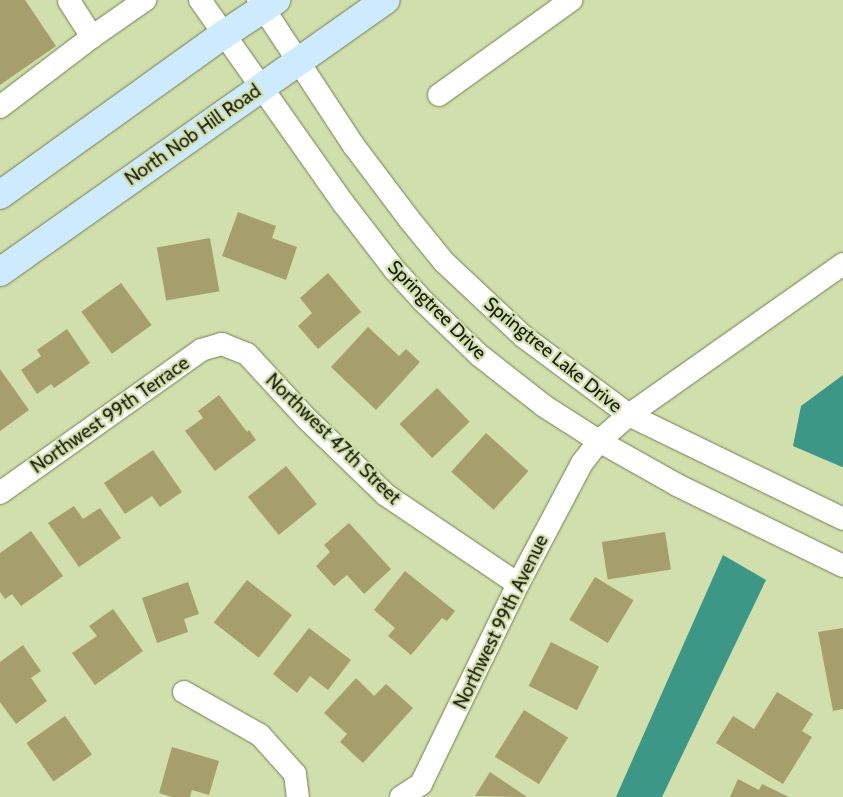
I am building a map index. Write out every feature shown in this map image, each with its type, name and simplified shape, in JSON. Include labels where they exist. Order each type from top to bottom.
[{"type":"main road","name":"North Nob Hill Road","points":[[0,272],[386,0]]},
{"type":"main road","points":[[0,195],[266,3]]},
{"type":"street","points":[[0,107],[92,37],[146,0]]},
{"type":"street","name":"Springtree Drive","points":[[200,0],[259,88],[394,269],[423,301],[479,355],[544,406],[599,441],[721,507],[843,566]]},
{"type":"street","points":[[439,96],[571,0]]},
{"type":"street","points":[[69,1],[92,37]]},
{"type":"street","name":"Springtree Lake Drive","points":[[266,3],[354,146],[409,220],[444,262],[524,337],[629,415],[843,519]]},
{"type":"street","name":"Northwest 99th Avenue","points":[[401,797],[421,784],[518,584],[582,463],[599,441],[629,415],[843,264]]},
{"type":"street","name":"Northwest 99th Terrace","points":[[0,493],[201,350],[222,344]]},
{"type":"street","name":"Northwest 47th Street","points":[[222,344],[247,354],[306,418],[386,495],[518,584]]},
{"type":"street","points":[[184,692],[260,735],[295,774],[298,797]]},
{"type":"water","points":[[843,375],[842,467],[793,446],[801,406]]},
{"type":"water","points":[[723,555],[766,580],[662,797],[616,797]]},
{"type":"building","points":[[0,0],[25,0],[56,46],[0,85]]},
{"type":"building","points":[[238,212],[276,226],[272,238],[297,247],[286,280],[222,256]]},
{"type":"building","points":[[210,238],[219,291],[166,301],[157,247]]},
{"type":"building","points":[[328,273],[361,312],[318,349],[298,326],[312,313],[300,298]]},
{"type":"building","points":[[121,283],[152,325],[112,354],[81,312]]},
{"type":"building","points":[[368,327],[399,356],[406,349],[420,362],[376,410],[331,367]]},
{"type":"building","points":[[67,329],[90,363],[54,388],[51,384],[37,394],[21,370],[41,356],[37,350]]},
{"type":"building","points":[[0,369],[29,410],[0,431]]},
{"type":"building","points":[[437,388],[470,422],[432,458],[400,424]]},
{"type":"building","points":[[219,395],[247,432],[249,430],[256,440],[215,471],[185,431],[203,418],[198,411]]},
{"type":"building","points":[[486,433],[528,471],[494,510],[451,472]]},
{"type":"building","points":[[153,450],[182,492],[160,507],[152,496],[125,514],[104,483]]},
{"type":"building","points":[[286,466],[317,504],[279,535],[248,497]]},
{"type":"building","points":[[74,506],[83,519],[100,508],[121,538],[79,567],[48,523]]},
{"type":"building","points":[[349,523],[391,569],[364,594],[347,575],[334,586],[316,566],[330,552],[324,545]]},
{"type":"building","points":[[31,531],[63,576],[21,606],[12,594],[5,599],[0,592],[0,553]]},
{"type":"building","points":[[665,532],[671,570],[608,580],[602,542]]},
{"type":"building","points":[[405,571],[455,611],[447,621],[442,618],[411,655],[388,636],[395,628],[374,610]]},
{"type":"building","points":[[595,577],[634,600],[608,643],[569,620]]},
{"type":"building","points":[[247,580],[292,615],[259,658],[214,623]]},
{"type":"building","points":[[188,582],[199,614],[184,619],[188,632],[157,643],[142,598]]},
{"type":"building","points":[[113,609],[143,651],[95,685],[72,653],[97,636],[89,626]]},
{"type":"building","points":[[309,628],[351,660],[328,690],[310,676],[297,693],[273,674]]},
{"type":"building","points":[[843,628],[843,709],[833,711],[818,632]]},
{"type":"building","points":[[551,642],[599,667],[577,710],[529,686]]},
{"type":"building","points":[[23,645],[41,671],[31,678],[47,701],[16,724],[0,702],[0,662]]},
{"type":"building","points":[[356,678],[374,696],[386,684],[413,708],[363,763],[340,742],[347,734],[324,713]]},
{"type":"building","points":[[777,692],[813,714],[802,731],[812,737],[783,784],[716,743],[733,716],[754,729]]},
{"type":"building","points":[[524,710],[568,738],[539,784],[495,757]]},
{"type":"building","points":[[65,716],[92,755],[53,781],[26,743]]},
{"type":"building","points":[[172,747],[219,761],[209,795],[192,790],[190,797],[172,797],[159,793]]},
{"type":"building","points":[[490,772],[527,797],[475,796]]},
{"type":"building","points":[[738,779],[759,790],[762,784],[789,797],[730,797]]}]
